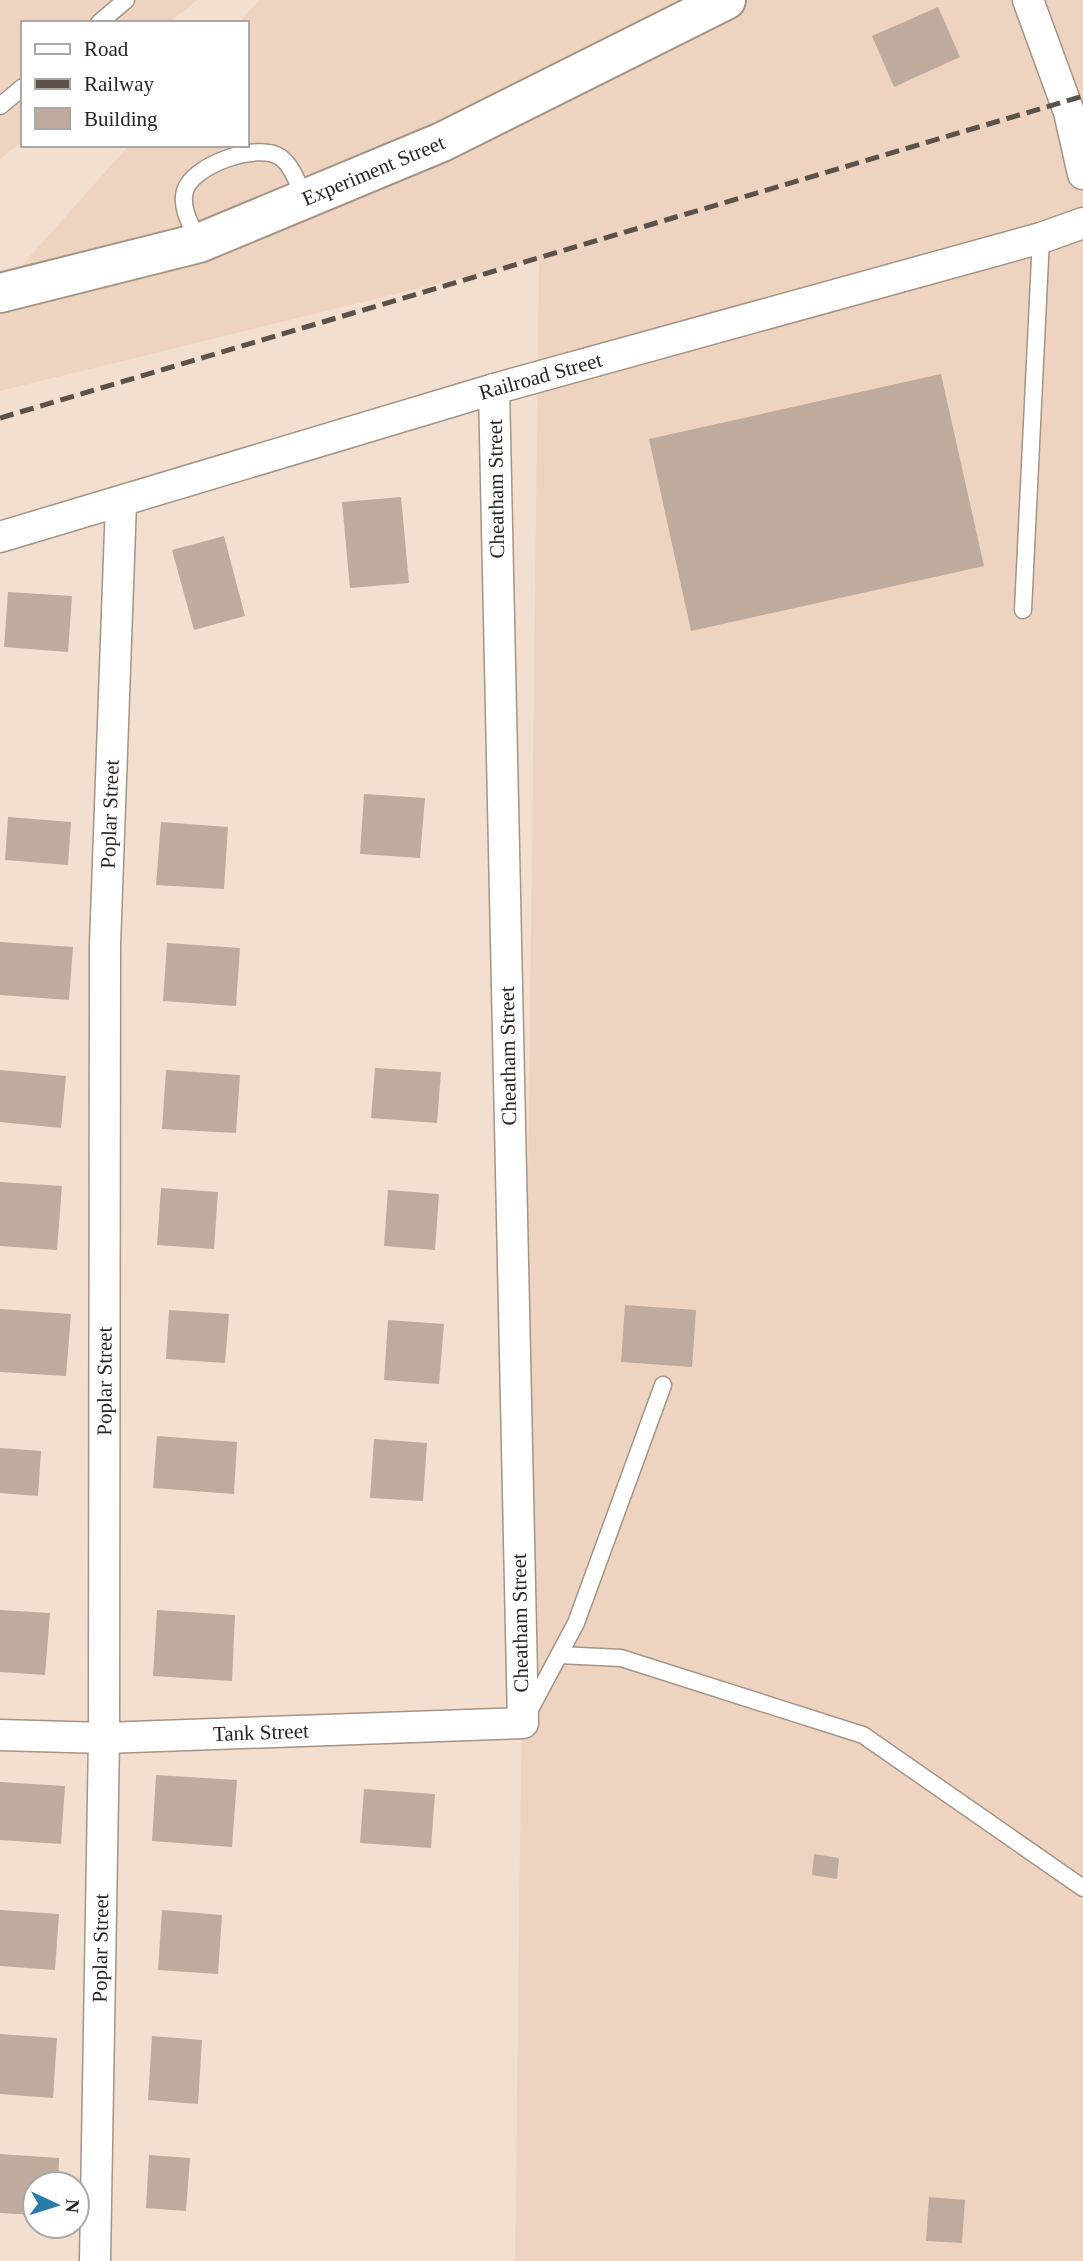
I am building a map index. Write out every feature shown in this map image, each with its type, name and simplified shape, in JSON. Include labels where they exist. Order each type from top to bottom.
[{"type":"main road","name":"Experiment Street","points":[[0,293],[199,243],[442,142],[726,0]]},
{"type":"street","points":[[1028,0],[1069,112],[1083,174]]},
{"type":"street","name":"Railroad Street","points":[[0,537],[494,388],[1041,239],[1083,223]]},
{"type":"street","name":"Cheatham Street","points":[[494,388],[523,1723]]},
{"type":"street","name":"Poplar Street","points":[[95,2261],[104,1738],[105,945],[121,502]]},
{"type":"street","name":"Tank Street","points":[[0,1735],[104,1738],[523,1723]]},
{"type":"lane","points":[[101,21],[126,0]]},
{"type":"lane","points":[[0,106],[21,89]]},
{"type":"lane","points":[[199,243],[185,210],[185,190],[195,175],[241,153],[264,151],[278,156],[288,165],[305,198]]},
{"type":"lane","points":[[1023,610],[1041,239]]},
{"type":"lane","points":[[523,1723],[576,1623],[663,1385]]},
{"type":"lane","points":[[559,1655],[621,1658],[863,1735],[1083,1888]]},
{"type":"shaded area","points":[[0,0],[197,0],[171,21],[21,21],[21,143],[0,159]]},
{"type":"shaded area","points":[[259,0],[1083,0],[1083,2261],[515,2261],[539,259],[0,391],[0,290],[127,147],[248,147],[248,21],[241,21]]},
{"type":"building","points":[[938,7],[960,57],[894,87],[872,36]]},
{"type":"building","points":[[941,374],[984,566],[691,631],[649,439]]},
{"type":"building","points":[[401,497],[409,583],[350,588],[342,502]]},
{"type":"building","points":[[224,536],[245,616],[194,630],[172,550]]},
{"type":"building","points":[[8,592],[72,596],[68,652],[4,647]]},
{"type":"building","points":[[364,794],[425,798],[420,858],[360,854]]},
{"type":"building","points":[[8,817],[71,822],[68,865],[5,860]]},
{"type":"building","points":[[161,822],[228,827],[224,889],[156,885]]},
{"type":"building","points":[[0,942],[73,947],[69,1000],[0,995]]},
{"type":"building","points":[[167,943],[240,948],[236,1006],[163,1001]]},
{"type":"building","points":[[375,1068],[441,1072],[437,1123],[371,1118]]},
{"type":"building","points":[[0,1070],[66,1076],[61,1128],[0,1122]]},
{"type":"building","points":[[166,1070],[240,1075],[236,1133],[162,1129]]},
{"type":"building","points":[[0,1182],[62,1186],[57,1250],[0,1246]]},
{"type":"building","points":[[161,1188],[218,1192],[214,1249],[157,1245]]},
{"type":"building","points":[[388,1190],[439,1194],[435,1250],[384,1246]]},
{"type":"building","points":[[625,1305],[696,1310],[692,1367],[621,1362]]},
{"type":"building","points":[[0,1309],[71,1314],[66,1376],[0,1372]]},
{"type":"building","points":[[169,1310],[229,1314],[225,1363],[166,1359]]},
{"type":"building","points":[[388,1320],[444,1324],[439,1384],[384,1380]]},
{"type":"building","points":[[157,1436],[237,1442],[234,1494],[153,1488]]},
{"type":"building","points":[[374,1439],[427,1443],[423,1501],[370,1498]]},
{"type":"building","points":[[0,1448],[41,1451],[38,1496],[0,1493]]},
{"type":"building","points":[[0,1610],[50,1613],[45,1675],[0,1672]]},
{"type":"building","points":[[157,1610],[235,1615],[232,1681],[153,1676]]},
{"type":"building","points":[[156,1775],[237,1780],[232,1847],[152,1841]]},
{"type":"building","points":[[0,1782],[65,1786],[61,1844],[0,1840]]},
{"type":"building","points":[[364,1789],[435,1794],[431,1848],[360,1843]]},
{"type":"building","points":[[814,1854],[839,1858],[837,1879],[812,1875]]},
{"type":"building","points":[[0,1910],[59,1914],[55,1970],[0,1966]]},
{"type":"building","points":[[162,1910],[222,1915],[218,1974],[158,1970]]},
{"type":"building","points":[[0,2034],[57,2038],[53,2098],[0,2094]]},
{"type":"building","points":[[152,2036],[202,2040],[198,2104],[148,2100]]},
{"type":"building","points":[[0,2154],[59,2158],[59,2170],[21,2170],[21,2214],[0,2213]]},
{"type":"building","points":[[149,2155],[190,2158],[186,2211],[146,2208]]},
{"type":"building","points":[[929,2197],[965,2200],[962,2243],[926,2241]]},
{"type":"railway","points":[[0,418],[1083,96]]}]
